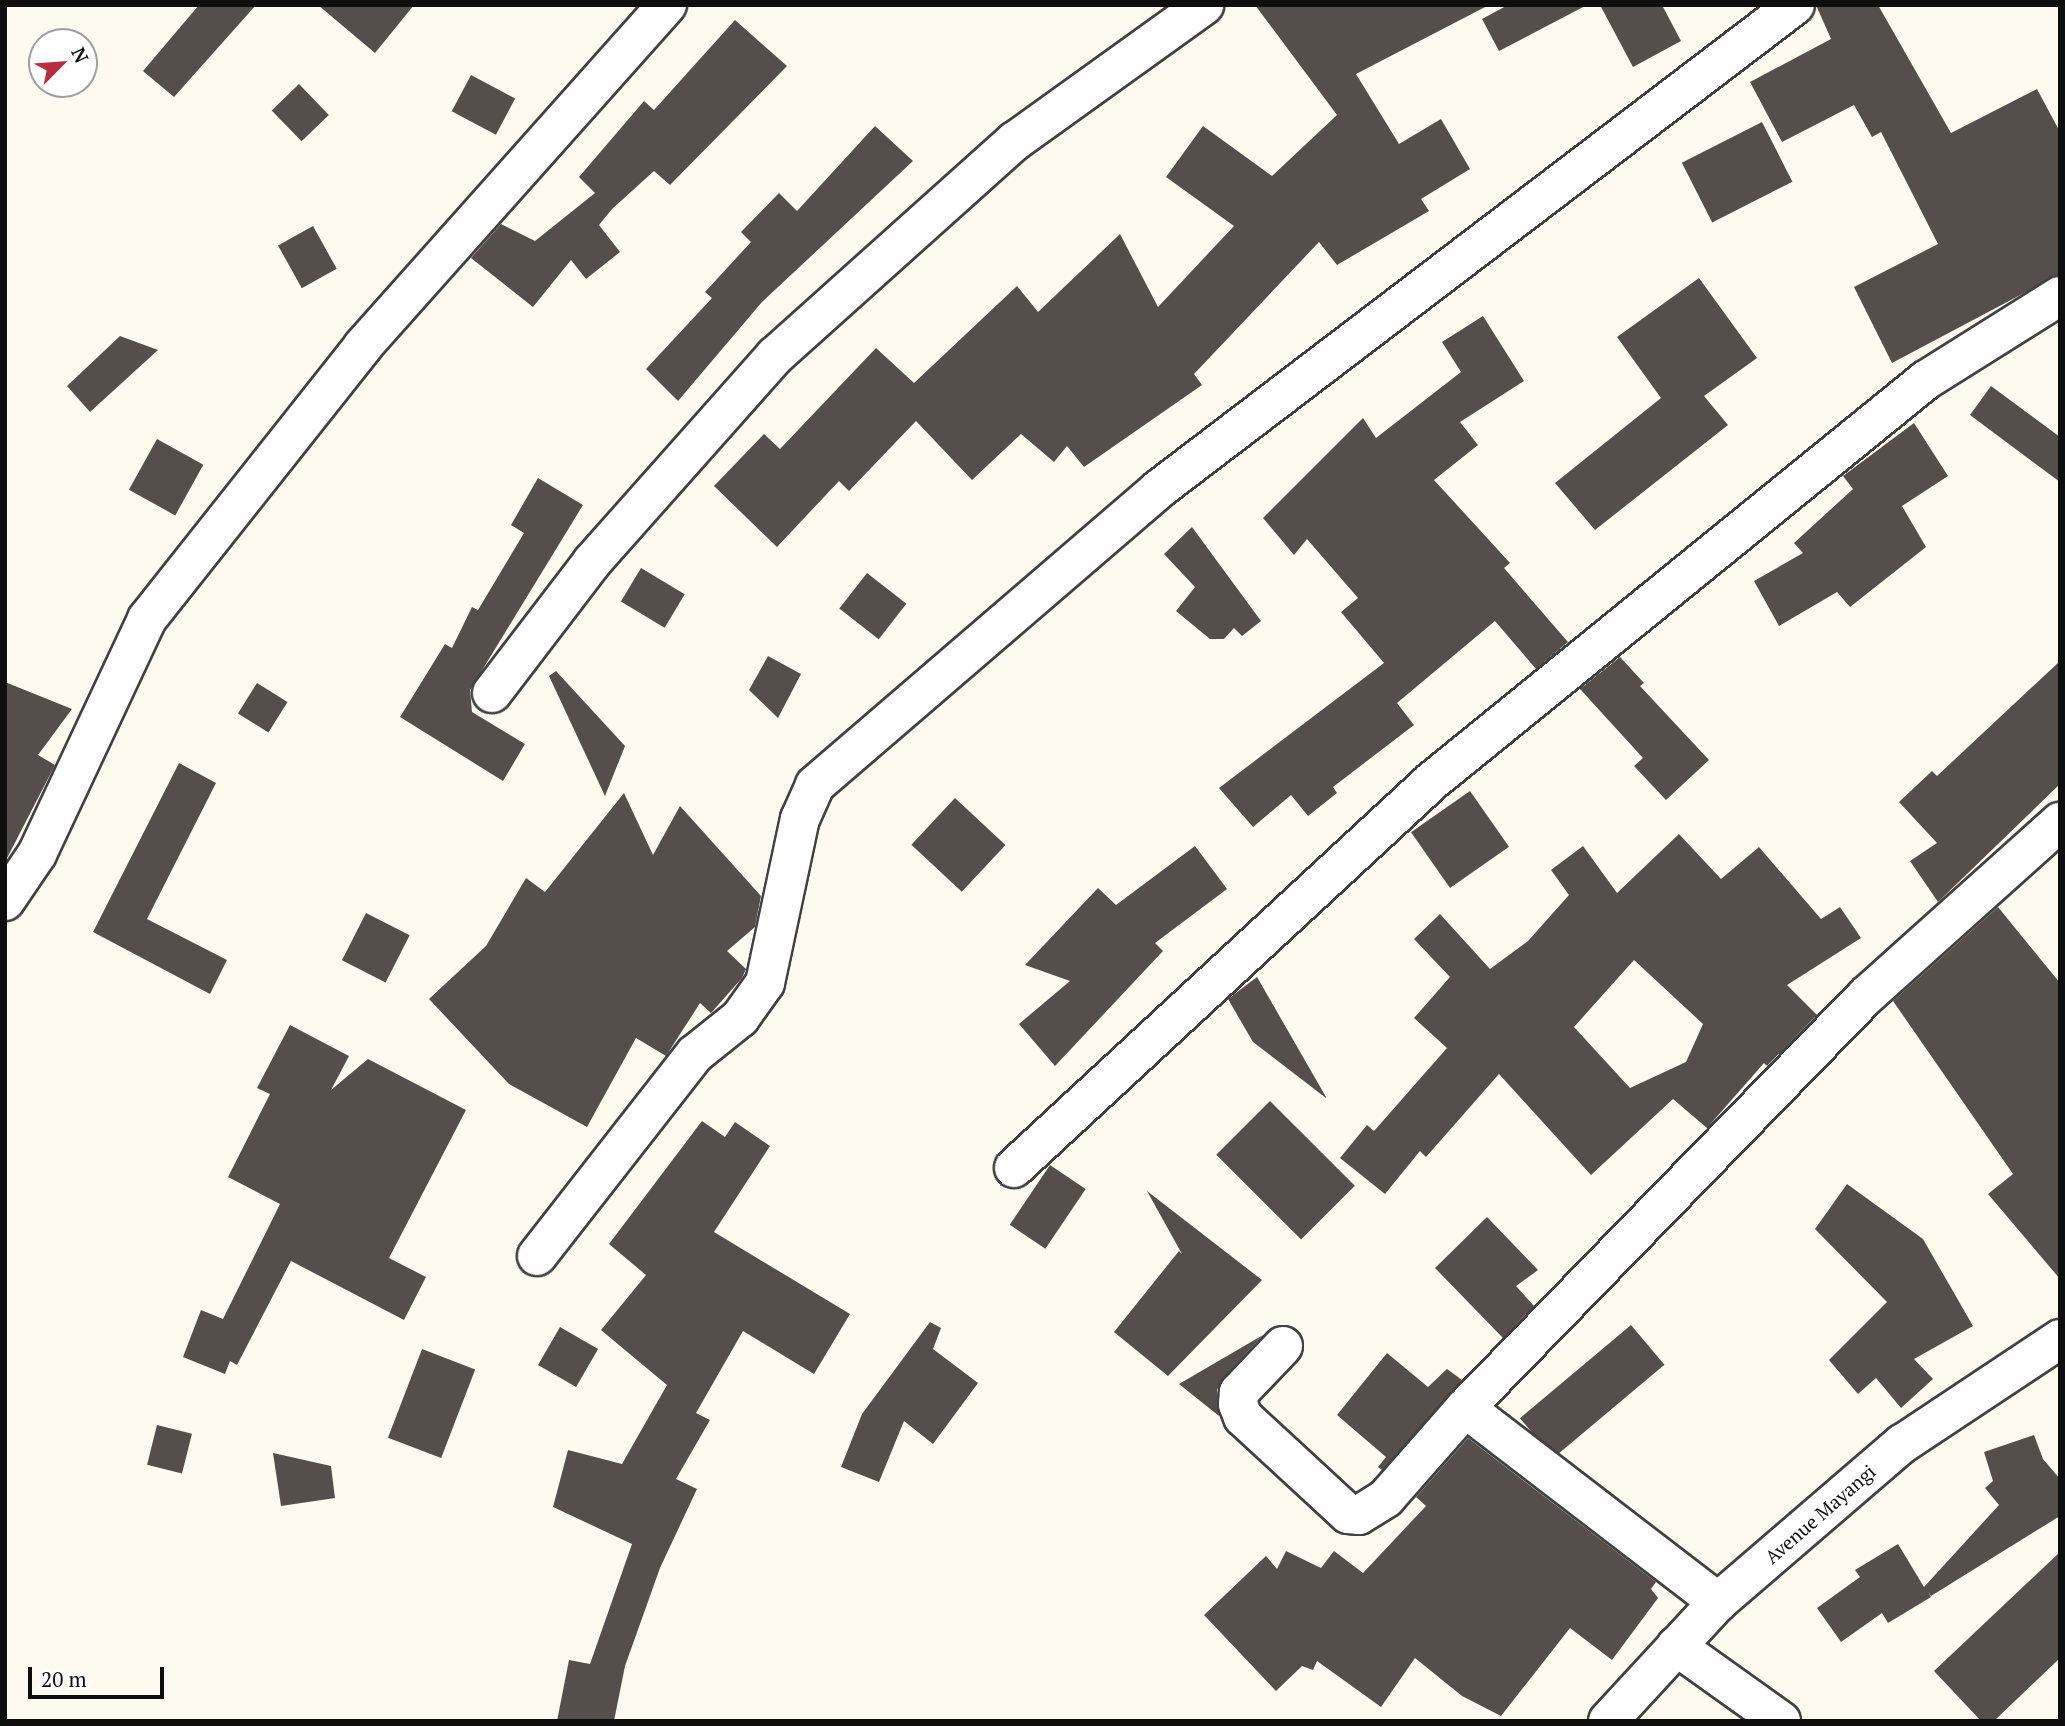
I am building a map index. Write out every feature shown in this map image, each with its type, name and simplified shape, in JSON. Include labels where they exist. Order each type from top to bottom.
[{"type":"street","points":[[5,901],[37,854],[147,619],[363,346],[667,5]]},
{"type":"street","points":[[492,693],[592,562],[775,356],[1015,141],[1204,5]]},
{"type":"street","points":[[537,1256],[695,1054],[740,1018],[765,983],[800,819],[816,785],[1159,489],[1795,5]]},
{"type":"street","points":[[1014,1168],[1432,781],[1926,380],[2060,296]]},
{"type":"street","points":[[1283,1346],[1239,1392],[1238,1404],[1243,1417],[1348,1514],[1359,1515],[1386,1498],[1465,1408],[1866,996],[2060,822]]},
{"type":"street","name":"Avenue Mayangi","points":[[1608,1721],[1718,1602],[1902,1444],[2060,1339]]},
{"type":"street","points":[[1465,1408],[1718,1602]]},
{"type":"street","points":[[1676,1646],[1781,1721]]},
{"type":"building","points":[[199,5],[256,5],[174,97],[143,71]]},
{"type":"building","points":[[318,5],[414,5],[375,53]]},
{"type":"building","points":[[1255,5],[1489,5],[1356,74],[1399,144],[1441,119],[1470,169],[1421,199],[1429,211],[1337,265],[1319,242],[1194,374],[1202,385],[1084,467],[1067,446],[1054,462],[1021,434],[972,480],[916,421],[849,491],[839,481],[777,547],[714,486],[764,434],[780,449],[876,348],[914,383],[1017,286],[1038,312],[1120,234],[1158,307],[1234,226],[1166,177],[1203,126],[1272,176],[1337,115]]},
{"type":"building","points":[[1508,5],[1587,5],[1499,51],[1482,19]]},
{"type":"building","points":[[1600,5],[1662,5],[1681,41],[1633,67]]},
{"type":"building","points":[[1816,5],[1878,5],[1951,133],[2037,89],[2060,132],[2060,274],[1892,363],[1854,287],[1938,244],[1881,132],[1872,137],[1854,105],[1782,142],[1750,82],[1831,39]]},
{"type":"building","points":[[735,20],[787,66],[670,185],[654,171],[612,209],[599,225],[620,252],[586,279],[571,260],[533,307],[471,258],[501,224],[535,241],[595,193],[579,177],[644,101],[654,110]]},
{"type":"building","points":[[471,75],[515,98],[496,135],[452,111]]},
{"type":"building","points":[[299,84],[329,115],[302,141],[272,110]]},
{"type":"building","points":[[1762,122],[1792,182],[1712,223],[1682,163]]},
{"type":"building","points":[[875,126],[913,161],[762,302],[678,401],[646,369],[712,298],[705,292],[751,242],[741,232],[779,193],[797,211]]},
{"type":"building","points":[[313,226],[337,269],[302,288],[278,245]]},
{"type":"building","points":[[1699,278],[1757,358],[1704,396],[1728,425],[1595,530],[1555,483],[1661,398],[1617,337]]},
{"type":"building","points":[[1483,316],[1524,381],[1460,422],[1478,445],[1434,480],[1510,563],[1504,568],[1568,642],[1536,669],[1495,621],[1397,703],[1414,725],[1333,787],[1337,793],[1308,816],[1291,795],[1253,827],[1219,788],[1384,663],[1341,612],[1358,598],[1307,539],[1294,555],[1263,518],[1363,418],[1376,438],[1461,372],[1442,342]]},
{"type":"building","points":[[120,336],[158,350],[90,412],[67,386]]},
{"type":"building","points":[[1991,386],[2060,437],[2060,482],[1970,415]]},
{"type":"building","points":[[1914,423],[1948,476],[1902,506],[1926,547],[1850,607],[1837,592],[1779,626],[1754,581],[1803,553],[1794,543],[1853,489],[1843,476]]},
{"type":"building","points":[[157,439],[203,465],[175,515],[129,490]]},
{"type":"building","points":[[538,478],[583,505],[470,690],[472,712],[525,744],[503,781],[400,717],[445,644],[452,648],[472,607],[478,610],[524,533],[511,525]]},
{"type":"building","points":[[1192,527],[1261,621],[1242,636],[1234,628],[1224,639],[1210,639],[1176,611],[1195,587],[1164,554]]},
{"type":"building","points":[[641,568],[685,594],[665,628],[621,601]]},
{"type":"building","points":[[867,573],[906,604],[879,639],[839,608]]},
{"type":"building","points":[[768,656],[801,674],[778,718],[749,690]]},
{"type":"building","points":[[1620,657],[1644,683],[1640,686],[1709,760],[1666,800],[1634,766],[1643,758],[1580,689]]},
{"type":"building","points":[[2060,661],[2060,784],[1938,902],[1910,861],[1937,843],[1899,802],[1932,771],[1937,776]]},
{"type":"building","points":[[556,671],[625,746],[605,796],[549,676]]},
{"type":"building","points":[[5,682],[72,709],[38,755],[55,765],[5,862]]},
{"type":"building","points":[[257,683],[288,702],[268,733],[238,714]]},
{"type":"building","points":[[179,763],[216,783],[147,919],[227,960],[210,994],[93,932]]},
{"type":"building","points":[[1470,791],[1509,847],[1450,888],[1411,832]]},
{"type":"building","points":[[624,793],[653,855],[680,806],[761,896],[755,927],[727,951],[746,969],[742,978],[711,1013],[700,1003],[666,1056],[636,1038],[587,1127],[509,1084],[429,999],[486,946],[526,878],[545,892]]},
{"type":"building","points":[[955,798],[1005,845],[962,892],[911,845]]},
{"type":"building","points":[[1679,834],[1721,879],[1759,847],[1821,919],[1840,907],[1861,938],[1787,985],[1817,1015],[1767,1066],[1764,1063],[1707,1128],[1673,1099],[1591,1175],[1499,1074],[1426,1157],[1420,1151],[1385,1194],[1340,1158],[1367,1125],[1374,1131],[1447,1048],[1414,1018],[1450,977],[1414,939],[1440,914],[1490,969],[1528,941],[1569,895],[1551,870],[1583,846],[1617,893]],"holes":[[[1634,960],[1703,1024],[1686,1062],[1630,1088],[1574,1027]]]},
{"type":"building","points":[[1195,846],[1227,889],[1155,943],[1163,951],[1055,1066],[1019,1024],[1070,981],[1025,965],[1098,888],[1116,905]]},
{"type":"building","points":[[1998,907],[2060,983],[2060,1279],[1988,1194],[2013,1174],[1893,1001]]},
{"type":"building","points":[[366,913],[410,935],[386,982],[342,960]]},
{"type":"building","points":[[1257,977],[1326,1098],[1253,1042],[1228,999]]},
{"type":"building","points":[[290,1025],[349,1056],[331,1090],[368,1059],[466,1110],[389,1258],[426,1277],[404,1320],[291,1261],[237,1365],[230,1361],[225,1374],[183,1357],[201,1310],[223,1319],[280,1204],[228,1177],[270,1094],[257,1088]]},
{"type":"building","points":[[1270,1101],[1355,1186],[1301,1240],[1216,1155]]},
{"type":"building","points":[[702,1121],[725,1137],[735,1122],[770,1146],[714,1232],[850,1314],[814,1374],[743,1331],[696,1413],[710,1420],[676,1479],[697,1489],[660,1568],[625,1666],[614,1721],[557,1721],[569,1660],[590,1664],[632,1544],[553,1507],[568,1450],[622,1464],[667,1385],[601,1330],[646,1275],[609,1244]]},
{"type":"building","points":[[1050,1165],[1086,1189],[1045,1249],[1010,1225]]},
{"type":"building","points":[[1847,1184],[1923,1239],[1973,1326],[1914,1359],[1933,1379],[1901,1408],[1876,1378],[1858,1394],[1829,1360],[1887,1302],[1815,1229]]},
{"type":"building","points":[[1147,1191],[1262,1280],[1168,1376],[1114,1332],[1179,1251],[1182,1254]]},
{"type":"building","points":[[1487,1217],[1538,1270],[1516,1286],[1534,1306],[1503,1338],[1435,1268]]},
{"type":"building","points":[[930,1322],[941,1328],[933,1349],[978,1383],[933,1444],[904,1421],[879,1482],[841,1467],[862,1414]]},
{"type":"building","points":[[1631,1325],[1664,1365],[1553,1458],[1520,1418]]},
{"type":"building","points":[[560,1327],[598,1349],[576,1387],[538,1365]]},
{"type":"building","points":[[1263,1335],[1223,1378],[1217,1390],[1219,1416],[1179,1384]]},
{"type":"building","points":[[422,1349],[475,1369],[441,1458],[388,1438]]},
{"type":"building","points":[[1387,1353],[1428,1387],[1447,1369],[1462,1380],[1382,1470],[1378,1467],[1386,1457],[1337,1415]]},
{"type":"building","points":[[157,1425],[192,1434],[182,1473],[147,1465]]},
{"type":"building","points":[[2034,1435],[2043,1459],[2060,1479],[2060,1516],[1931,1596],[1928,1592],[1931,1597],[1888,1623],[1882,1613],[1841,1642],[1817,1608],[1860,1577],[1855,1570],[1898,1544],[1924,1587],[1999,1505],[1985,1488],[1993,1481],[1984,1452]]},
{"type":"building","points":[[1468,1438],[1656,1582],[1651,1589],[1658,1598],[1612,1660],[1570,1628],[1501,1716],[1462,1696],[1415,1658],[1381,1707],[1317,1661],[1313,1670],[1302,1666],[1276,1691],[1204,1615],[1266,1556],[1277,1569],[1286,1551],[1321,1568],[1334,1551],[1363,1573],[1426,1506],[1416,1497]]},
{"type":"building","points":[[273,1453],[331,1466],[335,1498],[281,1506]]},
{"type":"building","points":[[2060,1552],[2060,1658],[1994,1721],[1981,1721],[1934,1671]]}]
